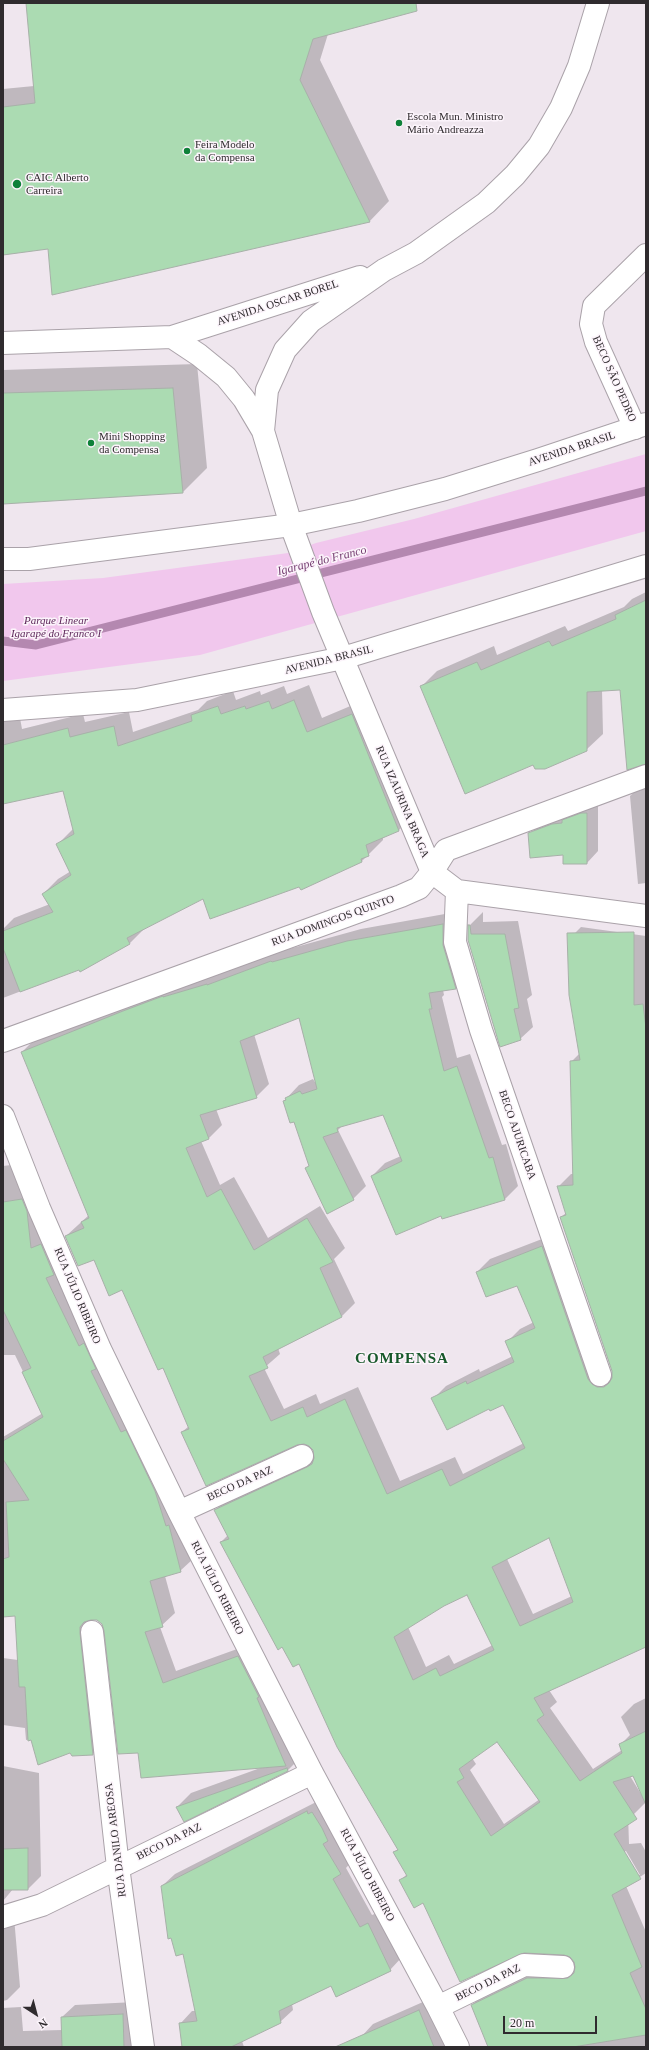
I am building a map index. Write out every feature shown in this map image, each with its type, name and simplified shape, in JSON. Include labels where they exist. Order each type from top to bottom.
[{"type":"main road","name":"AVENIDA OSCAR BOREL","points":[[263,431],[267,390],[285,350],[311,321],[384,270],[416,253],[486,203],[515,175],[539,146],[561,108],[579,66],[598,3]]},
{"type":"main road","name":"BECO SÃO PEDRO","points":[[641,426],[596,342],[591,324],[594,306],[646,255]]},
{"type":"main road","name":"AVENIDA OSCAR BOREL","points":[[3,343],[172,337],[384,270]]},
{"type":"main road","name":"AVENIDA OSCAR BOREL","points":[[172,337],[199,355],[226,377],[244,399],[263,431],[291,525]]},
{"type":"main road","name":"AVENIDA BRASIL","points":[[3,559],[29,559],[291,525],[358,511],[445,489],[641,426]]},
{"type":"main road","name":"RUA IZAURINA BRAGA","points":[[291,525],[302,551],[323,612],[432,872],[457,890],[646,916]]},
{"type":"main road","name":"AVENIDA BRASIL","points":[[3,710],[137,700],[343,658],[646,566]]},
{"type":"main road","name":"RUA DOMINGOS QUINTO","points":[[3,1041],[401,896],[419,888],[432,872],[446,850],[646,776]]},
{"type":"main road","name":"BECO AJURICABA","points":[[457,890],[455,942],[481,1030],[600,1375]]},
{"type":"main road","name":"RUA JÚLIO RIBEIRO","points":[[3,1116],[39,1208],[100,1349],[179,1512],[312,1773],[458,2047]]},
{"type":"main road","name":"BECO DA PAZ","points":[[179,1512],[302,1456]]},
{"type":"main road","name":"RUA DANILO AREOSA","points":[[92,1632],[118,1867],[143,2047]]},
{"type":"main road","name":"BECO DA PAZ","points":[[3,1916],[42,1904],[312,1773]]},
{"type":"main road","name":"BECO DA PAZ","points":[[438,2007],[524,1965],[563,1967]]},
{"type":"green space","name":"Parque Linear Igarapé do Franco I","points":[[646,454],[646,531],[200,655],[3,681],[3,584],[103,578],[288,553],[316,543],[414,519]]},
{"type":"building","name":"Feira Modelo da Compensa","points":[[26,3],[416,3],[417,11],[313,39],[300,80],[370,222],[52,295],[48,249],[3,255],[3,107],[35,103]]},
{"type":"building","name":"Mini Shopping da Compensa","points":[[173,388],[183,493],[3,504],[3,393]]},
{"type":"building","points":[[646,600],[646,764],[627,770],[620,690],[587,692],[587,751],[545,769],[535,769],[533,765],[465,794],[420,686],[477,662],[481,670],[549,641],[552,646],[616,619],[615,615]]},
{"type":"building","points":[[294,700],[307,732],[352,714],[399,831],[366,845],[369,856],[361,859],[362,862],[301,890],[299,887],[210,919],[203,899],[127,938],[130,944],[80,972],[79,970],[20,992],[3,948],[3,931],[53,912],[42,894],[71,875],[56,844],[74,834],[63,791],[3,804],[3,745],[68,728],[70,737],[114,726],[118,746],[192,721],[191,715],[218,706],[221,714],[245,706],[246,709],[269,701],[272,709]]},
{"type":"building","points":[[581,813],[587,813],[587,864],[563,864],[563,855],[530,858],[528,833],[552,824],[562,823],[562,820]]},
{"type":"building","points":[[443,924],[443,945],[456,989],[429,993],[432,1009],[429,1009],[444,1071],[457,1066],[489,1158],[493,1157],[505,1200],[442,1219],[441,1216],[396,1235],[371,1176],[402,1161],[383,1115],[337,1128],[338,1132],[323,1137],[354,1200],[327,1214],[305,1168],[309,1166],[294,1122],[290,1123],[283,1101],[286,1100],[285,1098],[300,1091],[302,1094],[317,1089],[299,1018],[240,1041],[257,1098],[200,1115],[209,1139],[186,1148],[207,1197],[221,1189],[254,1250],[307,1218],[333,1262],[320,1268],[342,1317],[263,1357],[268,1368],[249,1376],[271,1421],[303,1407],[307,1417],[345,1399],[387,1494],[442,1469],[450,1486],[525,1448],[503,1405],[490,1411],[489,1409],[447,1430],[431,1398],[466,1381],[467,1384],[514,1362],[505,1341],[535,1328],[517,1286],[486,1297],[476,1272],[542,1246],[588,1379],[597,1387],[604,1387],[612,1378],[612,1371],[560,1217],[566,1215],[557,1186],[573,1185],[570,1061],[580,1060],[569,995],[567,933],[634,932],[634,1005],[643,1004],[646,1028],[646,1647],[534,1698],[544,1715],[537,1720],[580,1781],[622,1753],[619,1744],[646,1731],[646,1805],[633,1776],[613,1782],[637,1819],[614,1834],[641,1879],[612,1895],[642,1967],[630,1973],[646,2009],[646,2035],[573,2047],[488,2047],[471,2005],[527,1978],[568,1978],[574,1973],[574,1962],[570,1957],[564,1955],[524,1953],[460,1982],[423,1903],[414,1908],[399,1880],[407,1876],[393,1852],[398,1850],[337,1747],[299,1664],[293,1667],[282,1647],[278,1650],[220,1542],[229,1539],[214,1510],[312,1464],[314,1458],[313,1450],[304,1444],[297,1445],[206,1486],[181,1432],[189,1429],[163,1368],[158,1370],[122,1290],[109,1296],[94,1260],[78,1266],[65,1236],[84,1228],[81,1222],[89,1218],[21,1052],[163,996],[207,985],[271,961],[272,962],[347,941]],"holes":[[[549,1538],[573,1602],[520,1626],[492,1567]],[[467,1595],[494,1650],[440,1676],[436,1668],[413,1680],[394,1637],[444,1606]],[[497,1742],[540,1802],[491,1836],[457,1782],[464,1778],[459,1769]]]},
{"type":"building","points":[[468,925],[470,925],[471,934],[505,934],[519,1008],[514,1009],[521,1040],[500,1047],[468,940]]},
{"type":"building","points":[[22,1199],[27,1211],[31,1248],[41,1244],[54,1275],[46,1278],[79,1346],[84,1343],[96,1369],[91,1371],[121,1432],[126,1430],[155,1491],[166,1526],[169,1525],[181,1572],[150,1581],[163,1627],[145,1632],[163,1683],[238,1656],[259,1697],[257,1698],[286,1766],[141,1778],[138,1753],[118,1754],[104,1631],[102,1624],[97,1620],[84,1622],[80,1627],[93,1755],[72,1756],[70,1753],[38,1765],[31,1740],[28,1741],[25,1687],[19,1687],[15,1616],[3,1617],[3,1559],[9,1557],[6,1502],[29,1500],[3,1459],[3,1441],[43,1417],[22,1372],[31,1368],[3,1310],[3,1202]]},
{"type":"building","points":[[287,1768],[288,1771],[184,1822],[176,1807]]},
{"type":"building","points":[[307,1811],[308,1814],[312,1812],[322,1828],[328,1841],[323,1844],[341,1874],[333,1879],[360,1927],[368,1923],[391,1971],[336,1997],[331,1986],[279,2011],[281,2023],[231,2047],[182,2047],[179,2023],[197,2021],[183,1954],[176,1956],[171,1938],[168,1939],[161,1886]]},
{"type":"building","points":[[28,1848],[28,1890],[3,1890],[3,1849]]},
{"type":"building","points":[[419,2010],[434,2047],[335,2047]]},
{"type":"building","points":[[123,2014],[124,2047],[62,2047],[61,2017]]},
{"type":"waterway","name":"Igarapé do Franco","points":[[3,641],[36,645],[646,491]]},
{"type":"place","name":"Escola Mun. Ministro Mário Andreazza","points":[[399,123]]},
{"type":"place","name":"Feira Modelo da Compensa","points":[[187,151]]},
{"type":"place","name":"CAIC Alberto Carreira","points":[[17,184]]},
{"type":"place","name":"Mini Shopping da Compensa","points":[[91,443]]},
{"type":"district","name":"COMPENSA","points":[[402,1359]]}]
